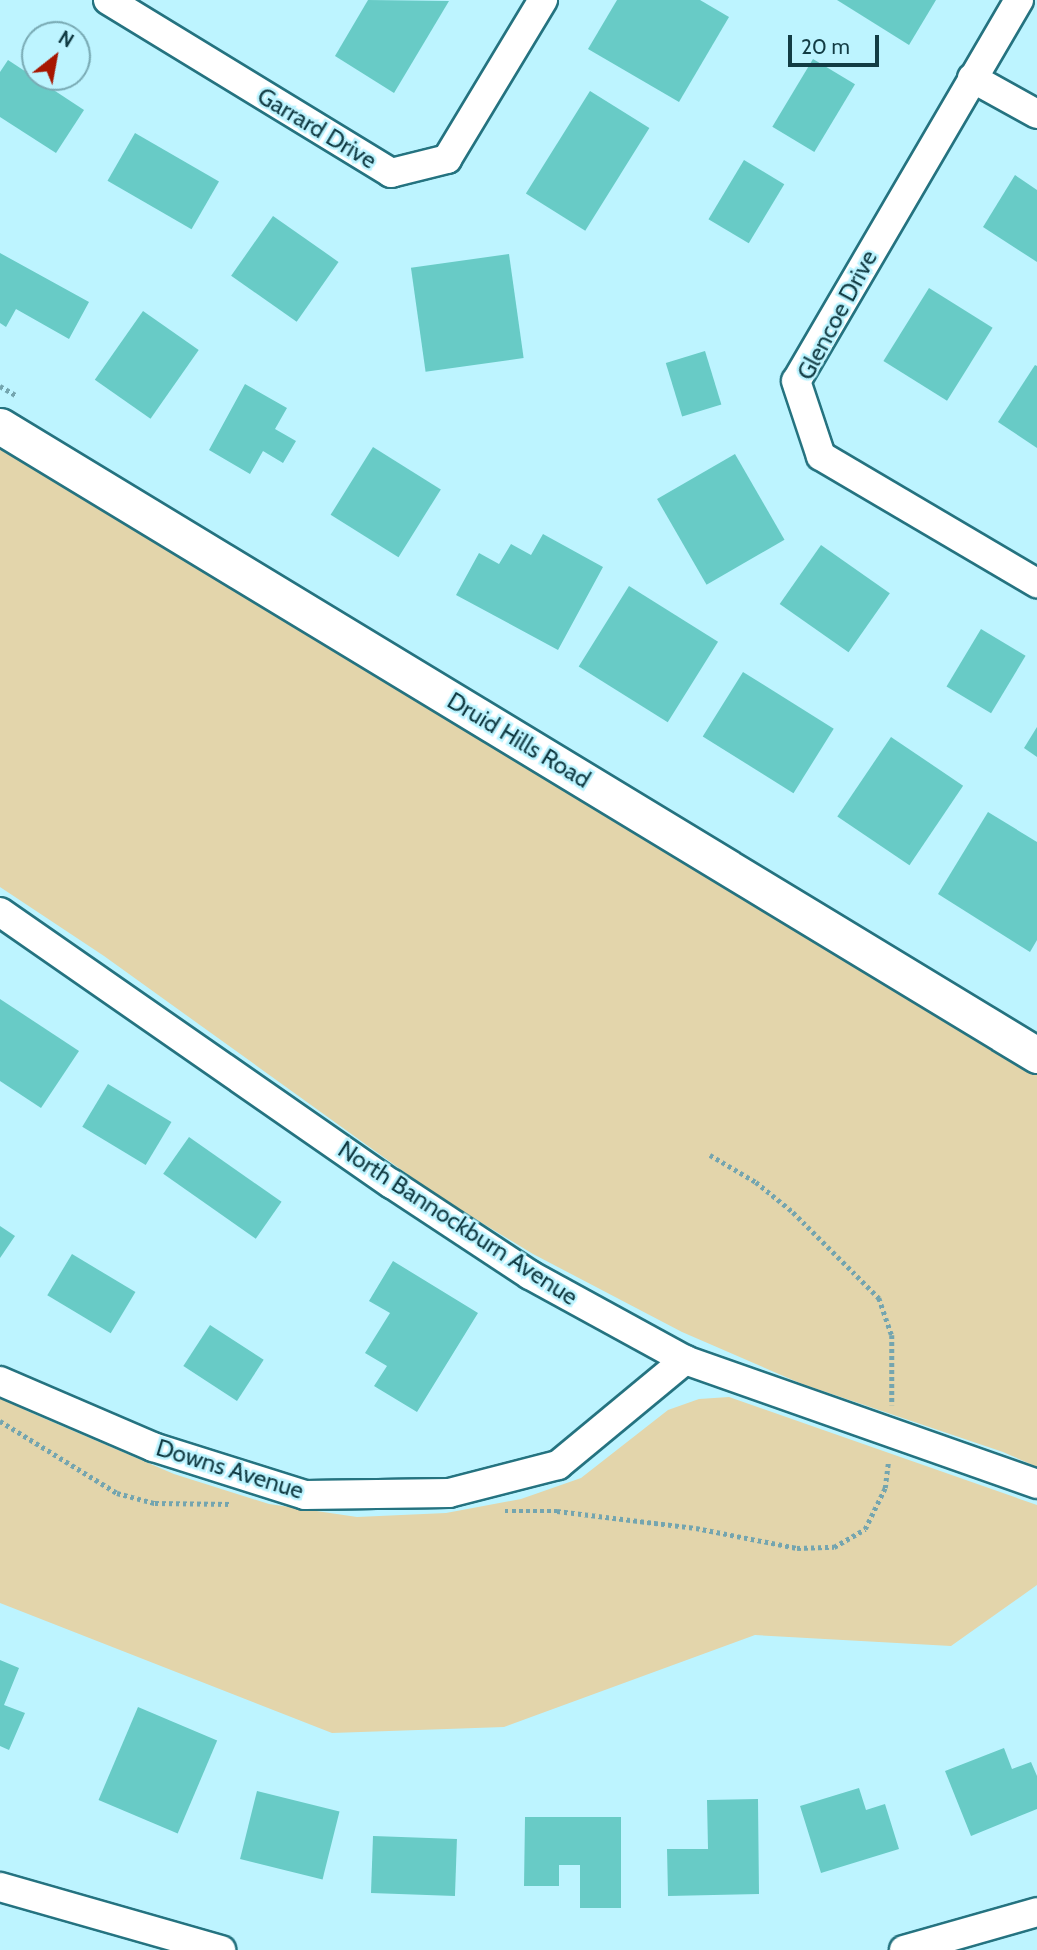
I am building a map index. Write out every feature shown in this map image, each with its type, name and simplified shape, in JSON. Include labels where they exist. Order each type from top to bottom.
[{"type":"street","name":"Garrard Drive","points":[[108,0],[391,173],[447,159],[543,0]]},
{"type":"street","name":"Glencoe Drive","points":[[1019,0],[796,381],[821,456],[1037,583]]},
{"type":"street","points":[[972,78],[1037,114]]},
{"type":"street","name":"Druid Hills Road","points":[[0,426],[1037,1055]]},
{"type":"street","name":"North Bannockburn Avenue","points":[[0,912],[392,1184],[530,1275],[685,1360],[1037,1484]]},
{"type":"street","name":"Downs Avenue","points":[[0,1381],[153,1447],[305,1495],[449,1493],[558,1465],[685,1360]]},
{"type":"street","points":[[0,1887],[221,1950]]},
{"type":"street","points":[[904,1950],[1037,1912]]},
{"type":"shaded area","points":[[0,449],[1037,1072],[1037,1467],[1003,1452],[802,1384],[682,1332],[533,1254],[439,1197],[104,956],[0,887]]},
{"type":"shaded area","points":[[0,1394],[27,1411],[174,1474],[269,1504],[357,1517],[446,1513],[521,1499],[581,1478],[668,1410],[699,1399],[729,1397],[1037,1505],[1037,1585],[951,1646],[755,1635],[504,1727],[332,1733],[0,1603]]},
{"type":"building","points":[[368,0],[449,1],[394,93],[335,56]]},
{"type":"building","points":[[617,0],[700,0],[729,17],[679,102],[588,49]]},
{"type":"building","points":[[837,0],[936,0],[909,45]]},
{"type":"building","points":[[813,59],[855,84],[814,152],[772,127]]},
{"type":"building","points":[[8,60],[21,69],[21,91],[55,91],[84,110],[56,153],[0,117],[0,72]]},
{"type":"building","points":[[590,91],[649,128],[585,231],[526,194]]},
{"type":"building","points":[[135,133],[219,182],[192,229],[108,181]]},
{"type":"building","points":[[744,160],[784,184],[749,243],[708,219]]},
{"type":"building","points":[[1015,175],[1037,190],[1037,262],[983,227]]},
{"type":"building","points":[[273,216],[339,262],[297,322],[231,276]]},
{"type":"building","points":[[0,253],[89,302],[69,339],[16,309],[6,327],[0,323]]},
{"type":"building","points":[[509,254],[524,358],[426,372],[411,268]]},
{"type":"building","points":[[929,288],[993,328],[947,401],[883,361]]},
{"type":"building","points":[[143,311],[199,350],[151,419],[95,380]]},
{"type":"building","points":[[705,351],[721,405],[682,417],[666,363]]},
{"type":"building","points":[[1035,365],[1037,366],[1037,448],[998,422]]},
{"type":"building","points":[[245,384],[287,408],[275,429],[296,441],[283,463],[263,451],[250,474],[209,450]]},
{"type":"building","points":[[373,447],[441,489],[398,557],[331,515]]},
{"type":"building","points":[[735,454],[784,540],[707,585],[657,499]]},
{"type":"building","points":[[543,534],[603,567],[558,650],[456,595],[479,553],[499,564],[511,544],[531,555]]},
{"type":"building","points":[[821,545],[890,593],[849,652],[780,604]]},
{"type":"building","points":[[629,586],[718,642],[668,722],[579,667]]},
{"type":"building","points":[[981,629],[1026,656],[991,713],[946,686]]},
{"type":"building","points":[[743,672],[834,729],[793,793],[703,736]]},
{"type":"building","points":[[1037,727],[1037,757],[1024,748]]},
{"type":"building","points":[[891,737],[963,786],[909,865],[837,817]]},
{"type":"building","points":[[988,812],[1037,842],[1037,940],[1030,952],[938,894]]},
{"type":"building","points":[[0,999],[79,1051],[41,1108],[0,1081]]},
{"type":"building","points":[[108,1084],[171,1122],[146,1165],[82,1127]]},
{"type":"building","points":[[189,1137],[282,1202],[256,1239],[163,1174]]},
{"type":"building","points":[[0,1226],[15,1236],[0,1258]]},
{"type":"building","points":[[72,1254],[135,1292],[111,1333],[47,1295]]},
{"type":"building","points":[[393,1261],[478,1313],[417,1412],[374,1386],[387,1366],[365,1353],[390,1313],[369,1301]]},
{"type":"building","points":[[210,1325],[264,1360],[237,1401],[183,1366]]},
{"type":"building","points":[[0,1660],[19,1668],[4,1705],[25,1713],[9,1750],[0,1746]]},
{"type":"building","points":[[138,1707],[217,1741],[178,1834],[99,1800]]},
{"type":"building","points":[[1004,1748],[1012,1769],[1031,1762],[1037,1776],[1037,1809],[971,1836],[945,1771]]},
{"type":"building","points":[[859,1788],[866,1810],[885,1804],[899,1849],[821,1873],[800,1806]]},
{"type":"building","points":[[257,1791],[339,1812],[323,1879],[240,1859]]},
{"type":"building","points":[[758,1799],[759,1894],[668,1896],[667,1849],[708,1849],[707,1800]]},
{"type":"building","points":[[525,1817],[621,1817],[621,1908],[580,1908],[580,1865],[559,1865],[559,1886],[524,1886]]},
{"type":"building","points":[[373,1836],[457,1839],[455,1896],[371,1893]]}]
